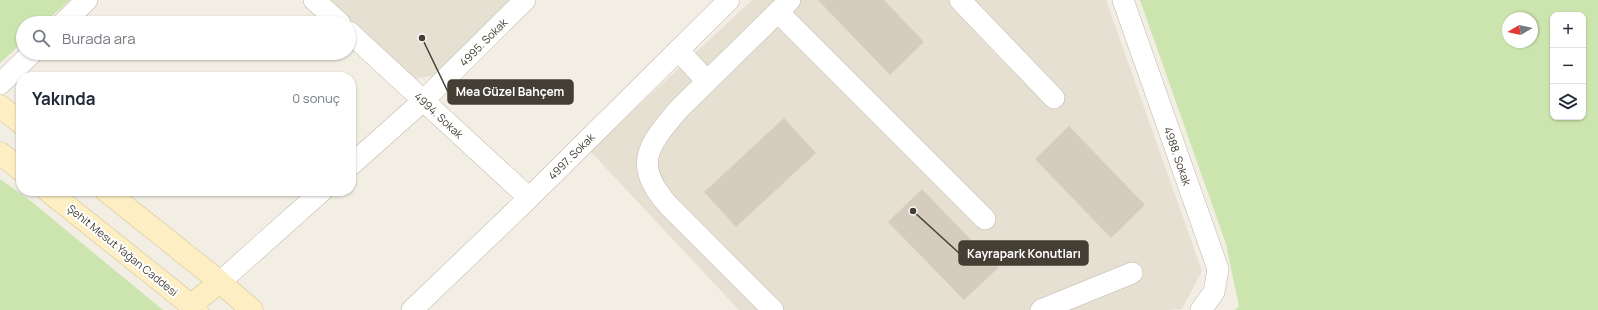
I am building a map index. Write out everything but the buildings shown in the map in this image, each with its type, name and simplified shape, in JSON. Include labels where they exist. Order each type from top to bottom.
[{"type":"main road","points":[[0,106],[16,119]]},
{"type":"main road","points":[[0,153],[16,166]]},
{"type":"main road","name":"Şehit Mesut Yağan Caddesi","points":[[54,196],[194,308]]},
{"type":"main road","points":[[112,196],[220,282],[252,310]]},
{"type":"main road","points":[[194,308],[220,282]]},
{"type":"street","points":[[70,16],[87,0]]},
{"type":"street","points":[[314,0],[332,16]]},
{"type":"street","name":"4995. Sokak","points":[[356,161],[424,100],[525,0]]},
{"type":"street","name":"4997. Sokak","points":[[412,310],[529,198],[729,0]]},
{"type":"street","points":[[960,0],[1054,98]]},
{"type":"street","name":"4988. Sokak","points":[[1123,0],[1218,269],[1214,292],[1201,310]]},
{"type":"street","points":[[773,310],[668,205],[656,191],[649,176],[647,160],[652,146],[664,127],[679,109],[784,6],[985,219]]},
{"type":"street","name":"4994. Sokak","points":[[356,38],[529,198]]},
{"type":"street","points":[[678,50],[707,81]]},
{"type":"street","points":[[0,84],[25,60]]},
{"type":"street","points":[[220,282],[316,196]]},
{"type":"street","points":[[1042,310],[1132,273]]},
{"type":"shaded area","points":[[330,0],[512,0],[436,75],[413,79],[356,25],[356,16],[347,16]]},
{"type":"shaded area","points":[[752,0],[1106,0],[1202,271],[1182,309],[739,310],[590,151]]},
{"type":"green space","points":[[0,0],[70,0],[52,16],[16,16],[16,48],[0,63]]},
{"type":"green space","points":[[1140,0],[1598,0],[1598,310],[1235,310],[1239,306],[1226,244]]},
{"type":"green space","points":[[0,179],[16,190],[16,196],[24,196],[32,202],[163,310],[0,310]]},
{"type":"place","name":"Mea Güzel Bahçem","points":[[422,38]]},
{"type":"place","name":"Kayrapark Konutları","points":[[913,211]]}]
